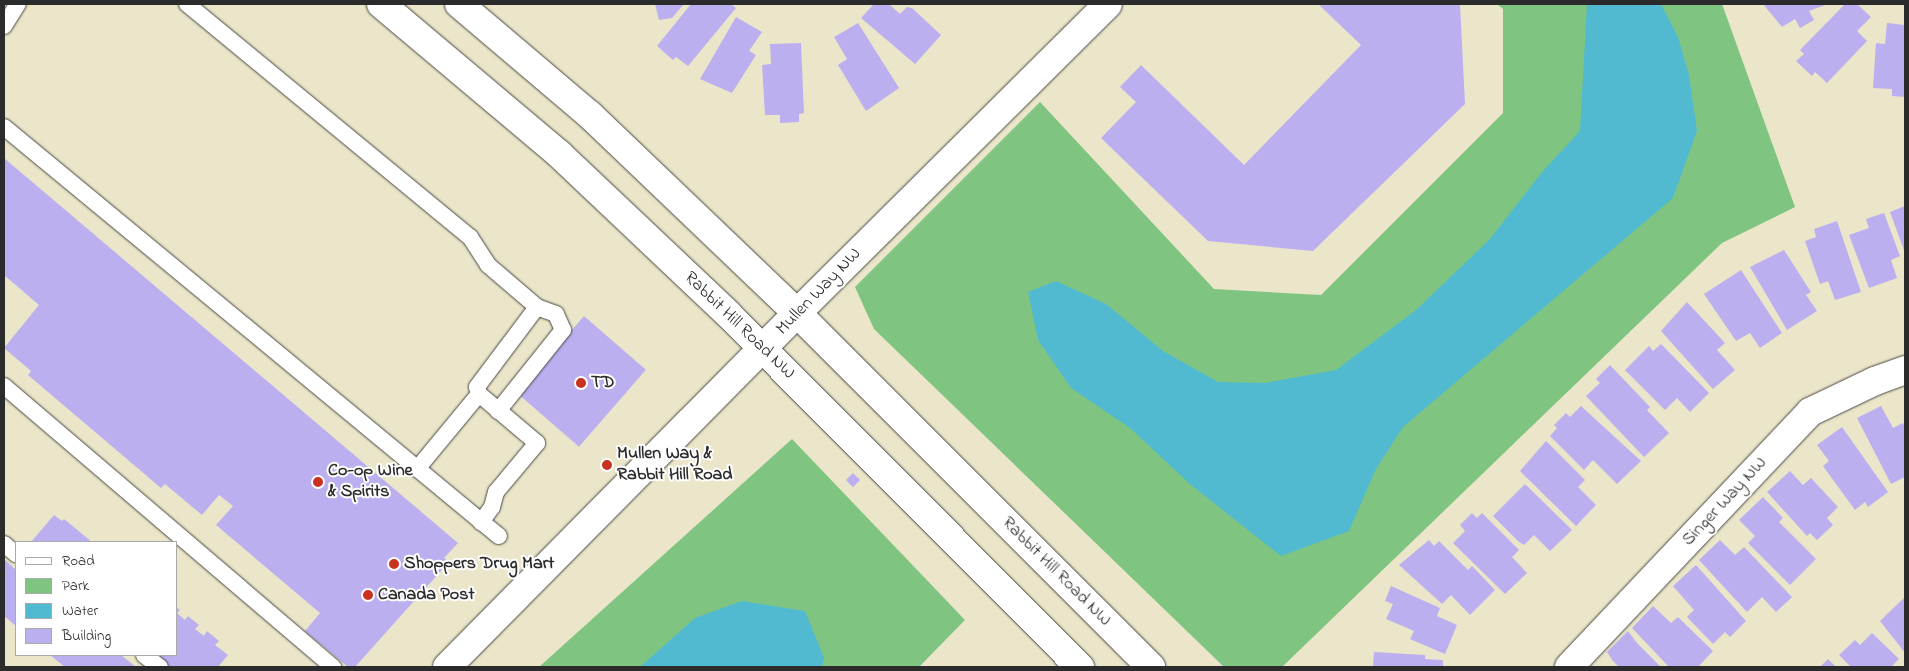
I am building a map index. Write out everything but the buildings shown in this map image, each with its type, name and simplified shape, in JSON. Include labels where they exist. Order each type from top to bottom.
[{"type":"main road","name":"Rabbit Hill Road NW","points":[[381,4],[559,154],[763,350],[1080,667]]},
{"type":"main road","name":"Rabbit Hill Road NW","points":[[459,4],[590,115],[797,313],[1151,667]]},
{"type":"main road","name":"Mullen Way NW","points":[[447,667],[763,350],[797,313],[1108,4]]},
{"type":"main road","name":"Singer Way NW","points":[[1569,667],[1810,412],[1875,381],[1905,370]]},
{"type":"lane","points":[[4,26],[18,4]]},
{"type":"lane","points":[[187,4],[470,237],[488,265],[537,307],[556,314],[562,330],[498,411]]},
{"type":"lane","points":[[4,127],[499,536]]},
{"type":"lane","points":[[481,522],[492,507],[496,492],[537,444],[479,394],[477,387],[537,307]]},
{"type":"lane","points":[[4,386],[332,667]]},
{"type":"lane","points":[[417,468],[479,394]]},
{"type":"lane","points":[[4,544],[15,553]]},
{"type":"lane","points":[[145,656],[160,667]]},
{"type":"green space","points":[[1497,4],[1722,4],[1795,207],[1722,243],[1282,667],[1224,667],[874,329],[855,287],[1040,102],[1214,289],[1321,295],[1503,113],[1503,9]]},
{"type":"green space","points":[[792,439],[965,620],[919,667],[539,667]]},
{"type":"water","points":[[1587,4],[1661,4],[1678,37],[1689,75],[1697,131],[1673,198],[1403,427],[1376,469],[1349,531],[1281,556],[1191,485],[1130,428],[1071,388],[1038,340],[1028,292],[1056,281],[1106,304],[1163,351],[1218,382],[1265,383],[1336,370],[1416,310],[1489,240],[1543,171],[1580,131]]},
{"type":"water","points":[[742,601],[805,611],[824,658],[822,667],[640,667],[695,618]]},
{"type":"place","name":"TD","points":[[581,383]]},
{"type":"place","name":"Mullen Way & Rabbit Hill Road","points":[[607,465]]},
{"type":"place","name":"Co-op Wine & Spirits","points":[[318,482]]},
{"type":"place","name":"Shoppers Drug Mart","points":[[394,564]]},
{"type":"place","name":"Canada Post","points":[[368,595]]}]
